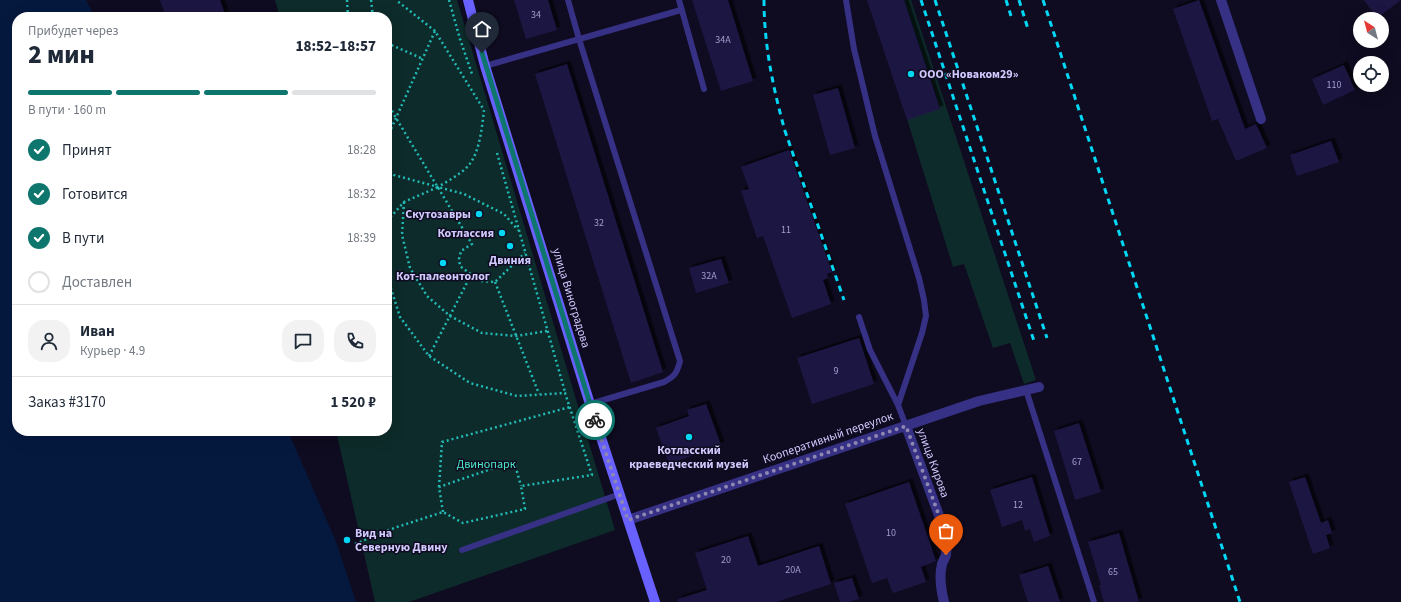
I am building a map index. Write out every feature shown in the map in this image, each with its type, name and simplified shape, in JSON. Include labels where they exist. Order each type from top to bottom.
[{"type":"main road","name":"улица Виноградова","points":[[468,0],[485,66],[590,404],[655,602]]},
{"type":"street","points":[[1221,0],[1261,119]]},
{"type":"street","name":"Кооперативный переулок","points":[[628,520],[979,401],[1038,387]]},
{"type":"street","name":"улица Кирова","points":[[906,426],[944,529],[946,555],[942,565],[940,579],[944,602]]},
{"type":"lane","points":[[568,0],[680,361],[678,371],[673,378],[590,404]]},
{"type":"lane","points":[[679,0],[704,88]]},
{"type":"lane","points":[[846,0],[854,49],[875,136],[919,278],[924,300],[926,316],[922,333],[898,405]]},
{"type":"lane","points":[[485,66],[681,10]]},
{"type":"lane","points":[[859,317],[870,350],[898,405],[906,426]]},
{"type":"lane","points":[[1026,390],[1094,602]]},
{"type":"lane","points":[[462,550],[620,494]]},
{"type":"path","points":[[347,0],[348,12]]},
{"type":"path","points":[[371,0],[372,12]]},
{"type":"path","points":[[392,215],[404,202],[438,187],[469,165],[480,142],[484,110],[435,31],[396,0]]},
{"type":"path","points":[[449,0],[472,74]]},
{"type":"path","points":[[392,127],[435,31]]},
{"type":"path","points":[[392,45],[422,59]]},
{"type":"path","points":[[480,96],[486,118]]},
{"type":"path","points":[[392,111],[472,244],[461,251],[459,259],[460,266],[480,281],[495,282],[525,254]]},
{"type":"path","points":[[495,148],[565,392],[592,475],[520,486]]},
{"type":"path","points":[[392,173],[394,175],[464,194],[504,214],[518,231]]},
{"type":"path","points":[[404,202],[402,235],[410,268],[427,296],[450,316],[482,333],[516,336],[548,331]]},
{"type":"path","points":[[430,356],[471,275]]},
{"type":"path","points":[[495,282],[539,394]]},
{"type":"path","points":[[392,292],[400,317],[430,356],[470,383],[517,396],[565,392]]},
{"type":"path","points":[[442,512],[439,487],[442,442],[570,408]]},
{"type":"path","points":[[355,544],[394,528],[442,512],[463,523],[525,509],[514,461],[439,487]]},
{"type":"green space","name":"Двинопарк","points":[[275,0],[457,0],[615,530],[409,602],[375,602],[337,436],[392,436],[392,12],[279,12]]},
{"type":"green space","points":[[904,0],[911,0],[1036,380],[1024,384],[1010,343],[993,348],[964,264],[953,267],[907,119],[940,108]]},
{"type":"water","points":[[0,0],[86,0],[92,12],[12,12],[12,436],[290,436],[337,544],[356,602],[0,602]]},
{"type":"building","points":[[160,0],[220,0],[224,12],[164,12]]},
{"type":"building","points":[[514,0],[548,0],[557,30],[526,39]]},
{"type":"building","points":[[692,0],[728,0],[753,81],[721,91]]},
{"type":"building","points":[[867,0],[904,0],[940,109],[907,120]]},
{"type":"building","points":[[1199,0],[1245,129],[1256,124],[1267,148],[1236,161],[1218,119],[1212,121],[1173,9]]},
{"type":"building","points":[[1364,0],[1401,0],[1385,12],[1373,12]]},
{"type":"building","points":[[567,64],[663,372],[631,383],[535,74]]},
{"type":"building","points":[[1344,65],[1353,85],[1353,91],[1323,105],[1312,79]]},
{"type":"building","points":[[838,88],[855,148],[830,155],[813,95]]},
{"type":"building","points":[[1331,141],[1339,162],[1297,176],[1290,155]]},
{"type":"building","points":[[789,150],[832,272],[827,274],[828,278],[823,280],[831,304],[792,318],[763,236],[757,238],[741,191],[749,189],[741,167]]},
{"type":"building","points":[[721,259],[729,283],[696,293],[689,268]]},
{"type":"building","points":[[859,338],[874,384],[812,404],[797,358]]},
{"type":"building","name":"Котласский краеведческий музей","points":[[706,404],[721,445],[669,464],[656,428],[689,416],[687,410]]},
{"type":"building","points":[[1079,423],[1101,492],[1075,500],[1054,431]]},
{"type":"building","points":[[1032,477],[1050,536],[1034,542],[1030,529],[1025,531],[1022,520],[1002,527],[990,490]]},
{"type":"building","points":[[1305,477],[1321,523],[1328,520],[1332,533],[1326,535],[1330,548],[1313,554],[1289,482]]},
{"type":"building","points":[[909,482],[936,561],[921,567],[926,582],[893,593],[887,578],[872,583],[845,504]]},
{"type":"building","points":[[1119,533],[1139,602],[1104,602],[1099,585],[1101,585],[1088,542]]},
{"type":"building","points":[[748,536],[758,566],[819,546],[831,584],[776,602],[678,602],[678,599],[707,590],[695,553]]},
{"type":"building","points":[[1048,566],[1060,602],[1028,602],[1019,575]]},
{"type":"building","points":[[852,578],[859,599],[848,602],[840,602],[834,583]]},
{"type":"railway","points":[[764,0],[767,50],[773,83],[785,131],[844,300]]},
{"type":"railway","points":[[921,0],[1034,341]]},
{"type":"railway","points":[[935,0],[1047,338]]},
{"type":"railway","points":[[1006,0],[1011,16]]},
{"type":"railway","points":[[1019,0],[1028,29]]},
{"type":"railway","points":[[1043,0],[1240,602]]},
{"type":"way so far","points":[[595,420],[628,520],[906,426],[944,529],[946,555]]},
{"type":"place","name":"ООО «Новаком29»","points":[[911,74]]},
{"type":"place","name":"Скутозавры","points":[[479,214]]},
{"type":"place","name":"Котлассия","points":[[502,233]]},
{"type":"place","name":"Двиния","points":[[510,246]]},
{"type":"place","name":"Кот-палеонтолог","points":[[443,263]]},
{"type":"place","name":"Котласский краеведческий музей","points":[[689,437]]},
{"type":"place","name":"Вид на Северную Двину","points":[[347,540]]},
{"type":"route","points":[[482,53],[595,420]]}]
